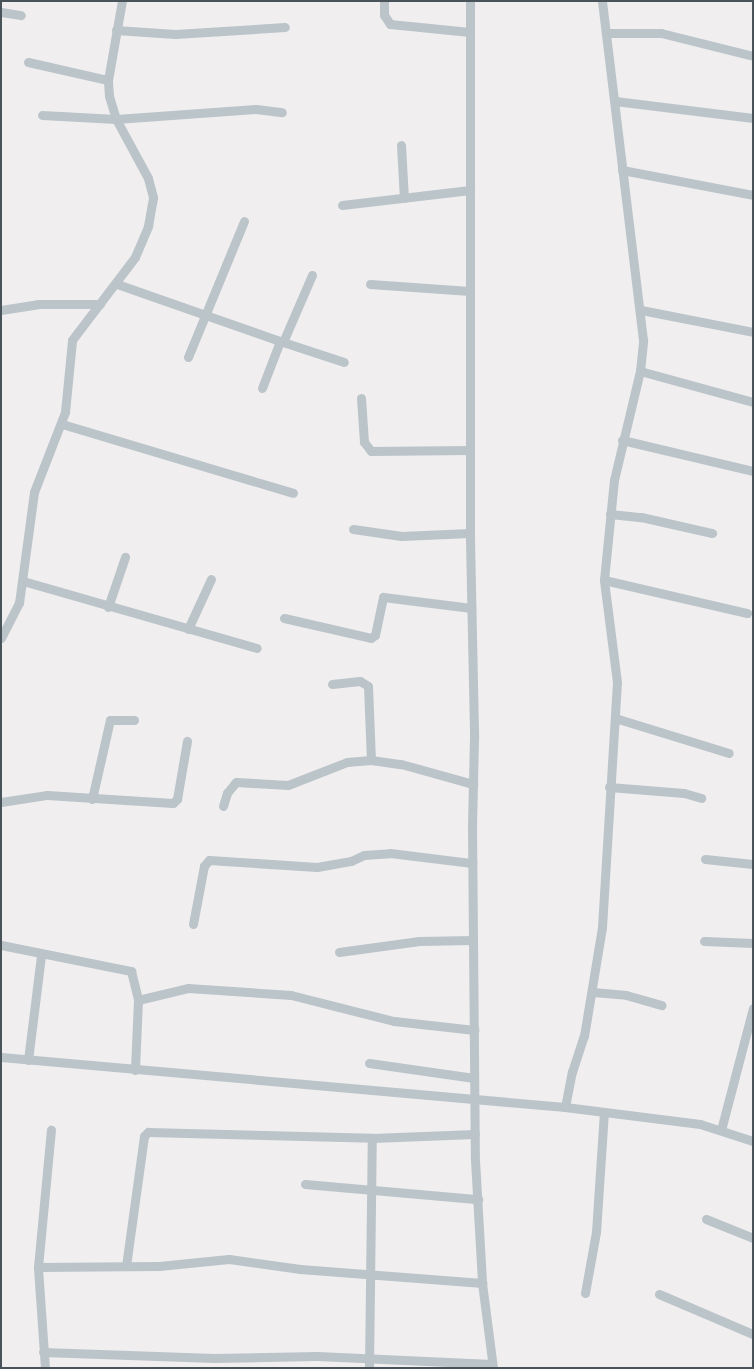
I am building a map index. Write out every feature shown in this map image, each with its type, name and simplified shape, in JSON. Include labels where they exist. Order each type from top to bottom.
[{"type":"street","points":[[1,638],[11,624],[23,581],[34,492],[62,424],[72,340],[116,284],[134,257],[148,226],[153,197],[148,178],[116,119],[108,80],[122,1]]},
{"type":"street","points":[[384,1],[384,15],[390,24],[470,32]]},
{"type":"street","points":[[43,1352],[214,1358],[369,1358],[492,1366],[482,1283],[474,1078],[470,534],[470,1]]},
{"type":"street","points":[[565,1106],[593,992],[602,927],[609,786],[615,718],[615,654],[604,580],[610,514],[622,440],[640,371],[644,340],[642,310],[622,170],[602,1]]},
{"type":"street","points":[[1,12],[21,15]]},
{"type":"street","points":[[116,30],[175,34],[285,27]]},
{"type":"street","points":[[606,33],[660,33],[753,56]]},
{"type":"street","points":[[28,62],[108,80]]},
{"type":"street","points":[[615,101],[753,118]]},
{"type":"street","points":[[42,115],[116,119],[256,108],[282,112]]},
{"type":"street","points":[[401,145],[404,198]]},
{"type":"street","points":[[622,170],[753,195]]},
{"type":"street","points":[[342,205],[470,190]]},
{"type":"street","points":[[188,357],[244,220]]},
{"type":"street","points":[[262,388],[281,341],[312,275]]},
{"type":"street","points":[[116,284],[344,362]]},
{"type":"street","points":[[370,284],[470,291]]},
{"type":"street","points":[[1,310],[38,304],[100,304]]},
{"type":"street","points":[[642,310],[753,332]]},
{"type":"street","points":[[640,371],[753,402]]},
{"type":"street","points":[[361,398],[364,442],[370,451],[470,450]]},
{"type":"street","points":[[62,424],[293,494]]},
{"type":"street","points":[[622,440],[753,471]]},
{"type":"street","points":[[610,514],[641,517],[712,534]]},
{"type":"street","points":[[353,529],[401,536],[470,534]]},
{"type":"street","points":[[108,607],[125,557]]},
{"type":"street","points":[[188,629],[210,579]]},
{"type":"street","points":[[604,580],[747,613]]},
{"type":"street","points":[[23,581],[108,607],[257,648]]},
{"type":"street","points":[[284,618],[371,638],[375,635],[383,597],[471,608]]},
{"type":"street","points":[[332,684],[366,684],[370,760]]},
{"type":"street","points":[[615,718],[729,753]]},
{"type":"street","points":[[92,799],[110,720],[134,720]]},
{"type":"street","points":[[1,802],[47,795],[174,803],[177,799],[187,741]]},
{"type":"street","points":[[223,806],[226,793],[236,782],[288,785],[329,766],[370,760],[426,770],[473,784]]},
{"type":"street","points":[[609,786],[667,791],[701,798]]},
{"type":"street","points":[[193,924],[208,861],[317,867],[351,861],[364,855],[390,852],[472,863]]},
{"type":"street","points":[[705,859],[753,864]]},
{"type":"street","points":[[339,952],[419,941],[473,940]]},
{"type":"street","points":[[704,941],[753,943]]},
{"type":"street","points":[[1,945],[131,972],[138,1000],[135,1070]]},
{"type":"street","points":[[28,1060],[41,954]]},
{"type":"street","points":[[138,1000],[188,988],[291,995],[394,1021],[474,1030]]},
{"type":"street","points":[[593,992],[626,995],[662,1004]]},
{"type":"street","points":[[721,1130],[753,1008]]},
{"type":"street","points":[[1,1057],[565,1106],[676,1120],[721,1130],[753,1141]]},
{"type":"street","points":[[369,1063],[474,1078]]},
{"type":"street","points":[[585,1293],[596,1232],[604,1112]]},
{"type":"street","points":[[45,1368],[38,1267],[50,1130]]},
{"type":"street","points":[[126,1266],[144,1136],[148,1132],[372,1138],[475,1134]]},
{"type":"street","points":[[369,1368],[368,1275],[372,1138]]},
{"type":"street","points":[[305,1184],[370,1192],[478,1199]]},
{"type":"street","points":[[706,1219],[753,1238]]},
{"type":"street","points":[[38,1267],[159,1266],[228,1259],[368,1275],[482,1283]]},
{"type":"street","points":[[659,1294],[753,1334]]}]
